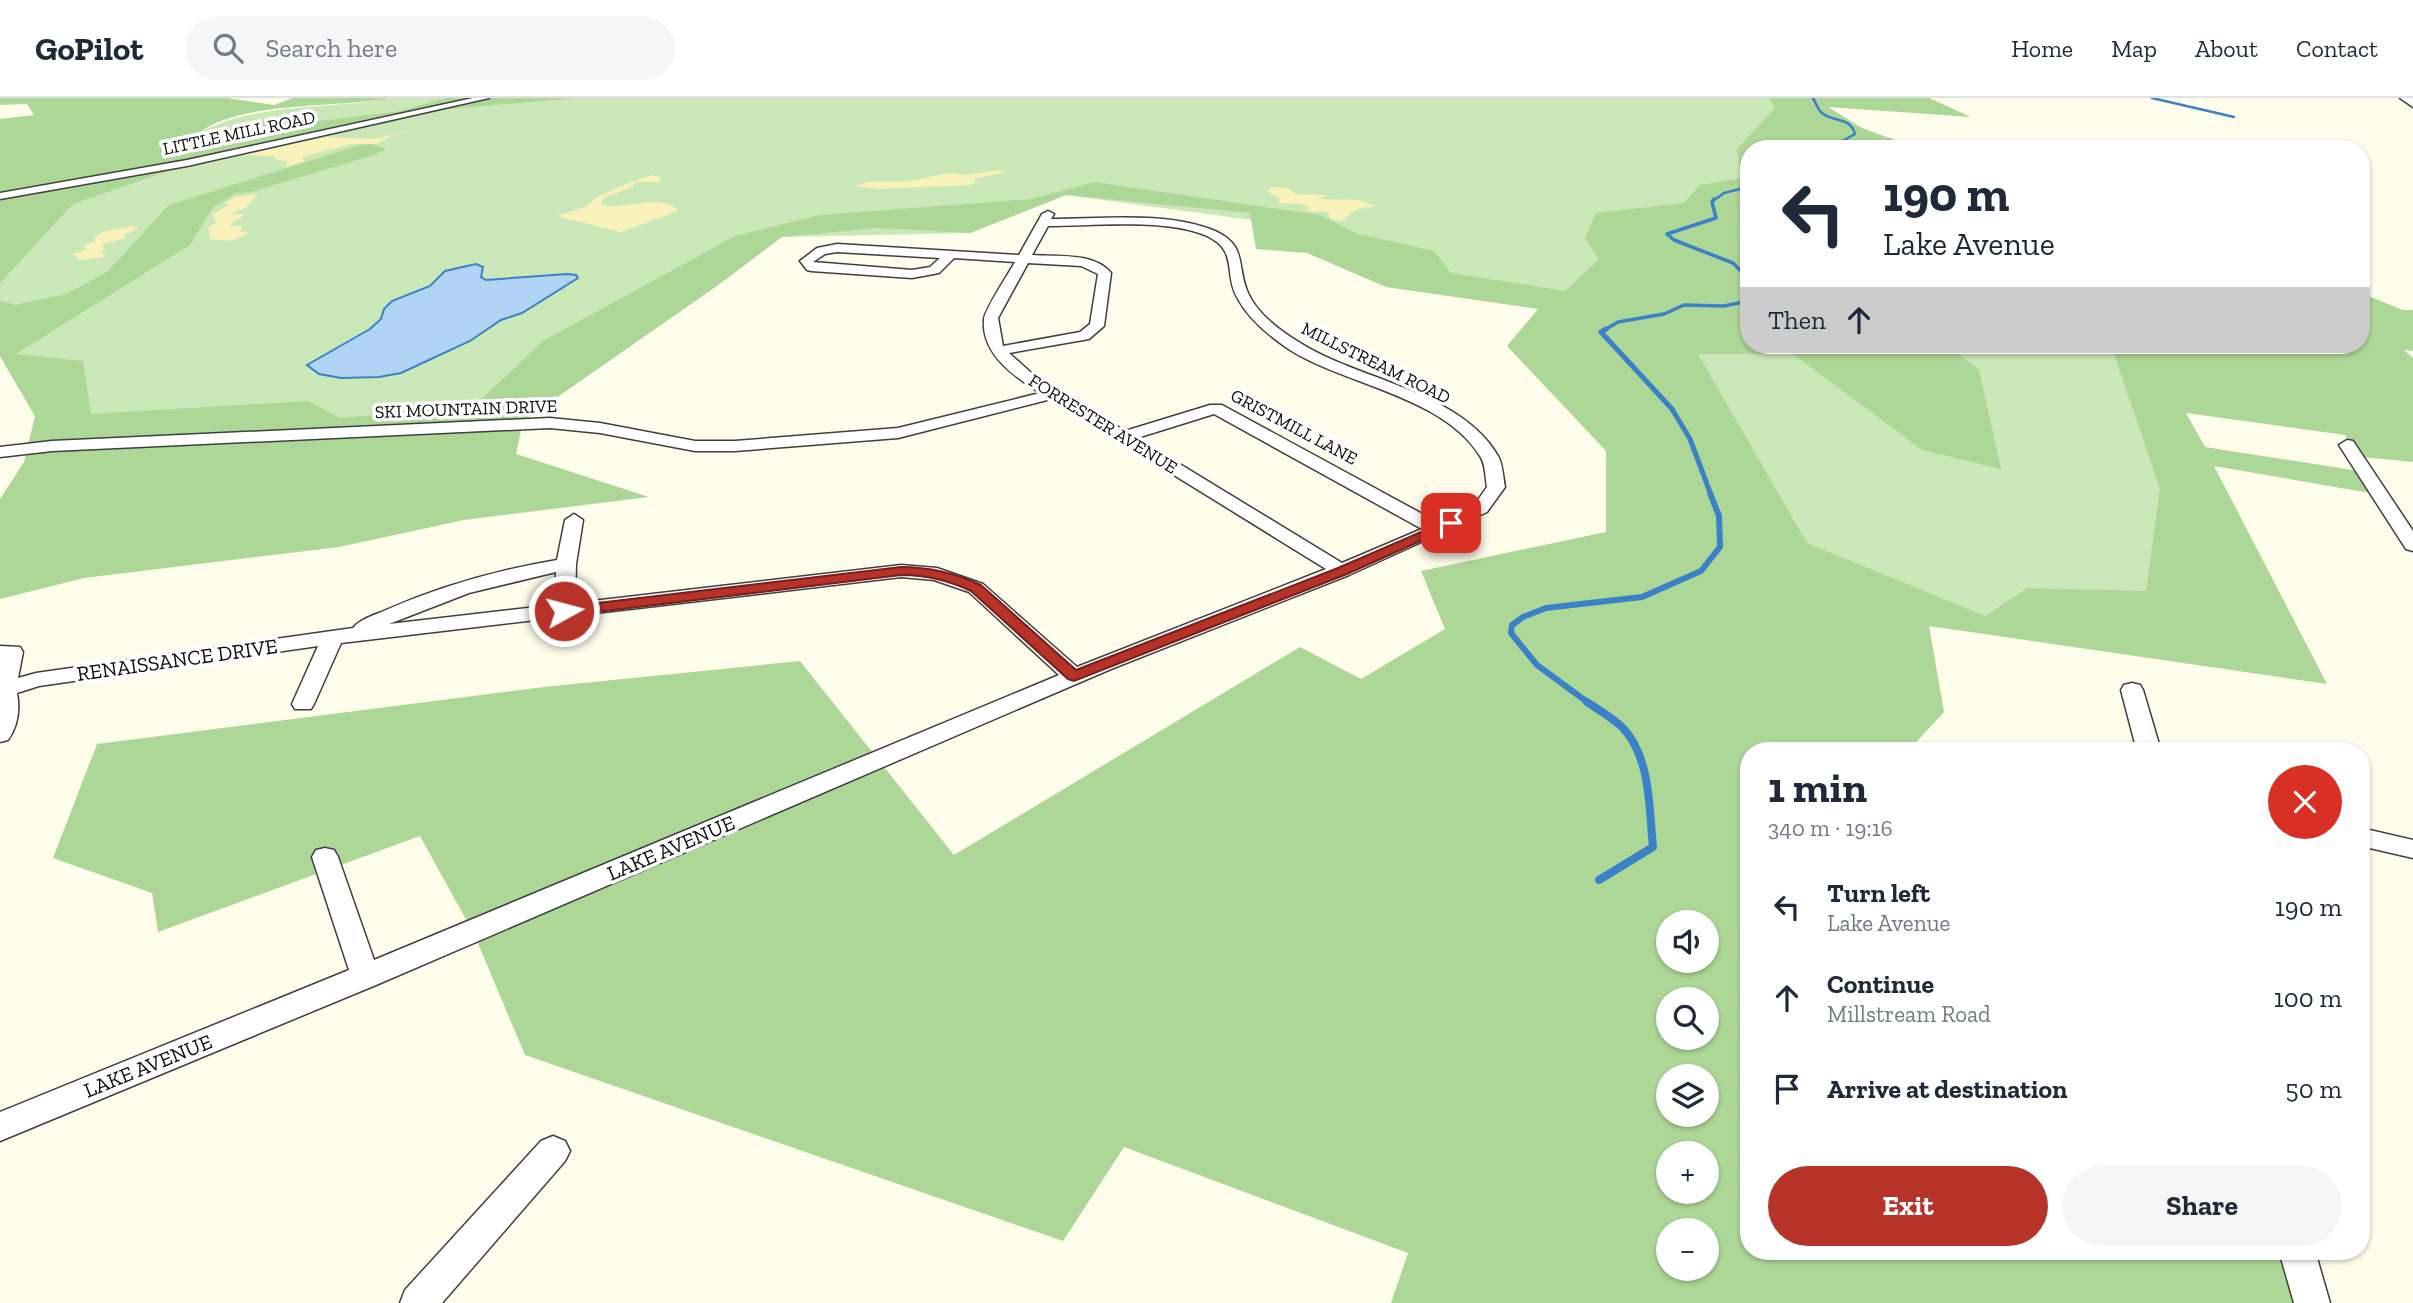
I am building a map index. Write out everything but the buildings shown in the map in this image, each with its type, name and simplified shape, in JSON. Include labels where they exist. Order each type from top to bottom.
[{"type":"street","name":"LITTLE MILL ROAD","points":[[0,196],[187,163],[485,98]]},
{"type":"street","points":[[2406,98],[2413,103]]},
{"type":"street","name":"MILLSTREAM ROAD","points":[[1021,260],[1045,218],[1166,225],[1206,232],[1224,242],[1236,254],[1241,292],[1269,328],[1317,358],[1387,387],[1433,410],[1471,435],[1490,457],[1496,488],[1481,508],[1342,571]]},
{"type":"street","points":[[950,255],[934,270],[912,274],[810,267],[806,261],[821,251],[838,248],[1082,262],[1098,267],[1105,273],[1097,326],[1084,336],[997,351],[991,318],[1021,260]]},
{"type":"street","name":"FORRESTER AVENUE","points":[[997,351],[1031,381],[1342,571]]},
{"type":"street","name":"SKI MOUNTAIN DRIVE","points":[[0,452],[51,446],[550,423],[600,428],[695,446],[736,446],[898,433],[1053,394]]},
{"type":"street","name":"GRISTMILL LANE","points":[[1124,438],[1216,408],[1437,529]]},
{"type":"street","points":[[2347,445],[2413,545]]},
{"type":"street","points":[[564,611],[566,564],[575,520]]},
{"type":"street","name":"RENAISSANCE DRIVE","points":[[342,636],[390,614],[509,573],[566,564]]},
{"type":"street","name":"RENAISSANCE DRIVE","points":[[2,690],[36,680],[342,636],[901,571],[923,571],[957,579],[976,588],[1074,676]]},
{"type":"street","name":"LAKE AVENUE","points":[[0,1127],[366,977],[1074,676],[1342,571]]},
{"type":"street","points":[[303,704],[342,636]]},
{"type":"street","points":[[0,652],[12,652],[2,690],[8,708],[0,735]]},
{"type":"street","points":[[2132,690],[2146,742]]},
{"type":"street","points":[[2370,838],[2413,849]]},
{"type":"street","points":[[325,857],[366,977]]},
{"type":"street","points":[[418,1303],[552,1152]]},
{"type":"street","points":[[2300,1260],[2312,1303]]},
{"type":"green space","points":[[0,98],[227,98],[274,105],[293,98],[390,98],[262,111],[215,123],[198,134],[270,119],[310,122],[399,111],[445,98],[576,98],[449,109],[339,134],[234,148],[73,204],[0,283],[0,119],[34,115],[27,104],[0,105]]},
{"type":"green space","points":[[390,98],[445,98],[399,111],[310,122],[270,119],[195,135],[218,124],[266,112]]},
{"type":"green space","points":[[483,98],[1781,98],[1798,140],[1740,140],[1740,354],[2142,354],[2215,630],[1824,607],[1581,311],[1389,272],[1289,225],[1066,195],[970,233],[782,237],[378,474],[35,416],[0,356],[0,225],[219,153]]},
{"type":"green space","points":[[1769,98],[1929,98],[1971,117],[1828,107],[1862,128],[1895,140],[1745,140],[1775,108]]},
{"type":"green space","points":[[370,144],[386,149],[251,192],[237,193],[213,207],[190,245],[16,354],[83,361],[91,414],[308,401],[340,418],[473,407],[543,341],[735,236],[820,215],[1032,199],[1094,182],[1320,215],[1358,234],[1434,251],[1451,273],[1565,291],[1599,259],[1585,238],[1596,213],[1684,203],[1700,185],[1740,178],[1740,354],[1698,354],[1807,543],[1985,616],[2027,588],[2146,591],[2160,489],[2114,354],[2370,354],[2370,297],[2403,310],[2413,310],[2413,351],[2404,350],[2413,358],[2413,462],[2361,457],[2345,435],[2186,413],[2205,447],[2366,472],[2387,496],[2214,466],[2327,684],[1929,626],[1944,712],[1916,742],[1740,742],[1740,1260],[2312,1260],[2325,1303],[1391,1303],[1408,1253],[1124,1147],[1063,1241],[525,1055],[474,934],[420,836],[158,932],[152,893],[53,858],[97,744],[544,687],[800,661],[954,855],[1300,647],[1361,679],[1445,629],[1421,571],[1606,532],[1606,451],[1507,346],[1538,309],[1386,287],[1307,253],[1256,249],[1250,213],[1066,195],[970,233],[877,228],[782,237],[717,286],[523,421],[516,454],[649,497],[464,520],[339,547],[84,578],[0,599],[0,499],[24,462],[35,416],[0,356],[0,301],[15,305],[66,294],[107,272],[169,205],[357,146]]},
{"type":"green space","points":[[1740,146],[1740,171],[1737,149]]},
{"type":"green space","points":[[1793,354],[1959,354],[1979,370],[2001,469],[1922,450]]},
{"type":"sand","points":[[434,125],[393,135],[376,144],[352,144],[308,155],[302,158],[305,161],[285,167],[287,161],[277,160],[274,156],[243,155],[326,137],[374,139]]},
{"type":"sand","points":[[998,170],[1006,172],[973,179],[976,182],[970,185],[878,189],[855,186],[868,182],[910,181],[948,173],[966,175]]},
{"type":"sand","points":[[652,175],[660,177],[660,182],[635,182],[633,187],[604,198],[601,203],[615,206],[658,202],[679,210],[621,232],[557,216],[585,207],[595,198]]},
{"type":"sand","points":[[1272,187],[1287,188],[1297,194],[1328,195],[1318,199],[1359,200],[1376,206],[1358,209],[1338,221],[1330,218],[1328,212],[1305,211],[1310,208],[1301,204],[1278,203],[1280,198],[1267,192]]},
{"type":"sand","points":[[258,194],[247,207],[230,214],[245,214],[229,226],[243,226],[239,231],[250,233],[231,241],[210,239],[209,227],[216,223],[213,214],[229,205],[224,203],[235,197]]},
{"type":"sand","points":[[130,226],[139,228],[124,235],[126,238],[101,245],[105,248],[101,253],[105,255],[103,257],[81,260],[72,254],[87,249],[83,246],[97,240],[93,238],[103,232]]},
{"type":"water","points":[[476,264],[483,267],[481,277],[486,280],[567,274],[576,275],[578,278],[522,313],[501,320],[470,341],[401,373],[379,377],[341,378],[319,374],[307,365],[370,329],[381,319],[384,309],[392,301],[430,286],[445,271]]},
{"type":"waterway","points":[[1813,98],[1822,113],[1846,122],[1853,128],[1855,134],[1844,140]]},
{"type":"waterway","points":[[2152,98],[2234,117]]},
{"type":"waterway","points":[[1713,201],[1724,193],[1740,189]]},
{"type":"waterway","points":[[1714,199],[1712,202],[1716,218],[1667,234],[1674,240],[1733,263],[1740,270]]},
{"type":"waterway","points":[[1603,331],[1618,322],[1664,314],[1684,305],[1724,306],[1740,303]]},
{"type":"waterway","points":[[1606,329],[1601,332],[1672,409],[1690,439],[1711,495]]},
{"type":"waterway","points":[[1589,704],[1537,665],[1511,633],[1512,625],[1523,617],[1546,608],[1642,597],[1701,571],[1720,547],[1719,516],[1710,493]]},
{"type":"waterway","points":[[1589,704],[1623,728],[1639,754],[1647,785],[1653,847],[1599,880]]},
{"type":"route","points":[[564,611],[901,571],[923,571],[957,579],[976,588],[1074,676],[1342,571],[1451,523]]}]
